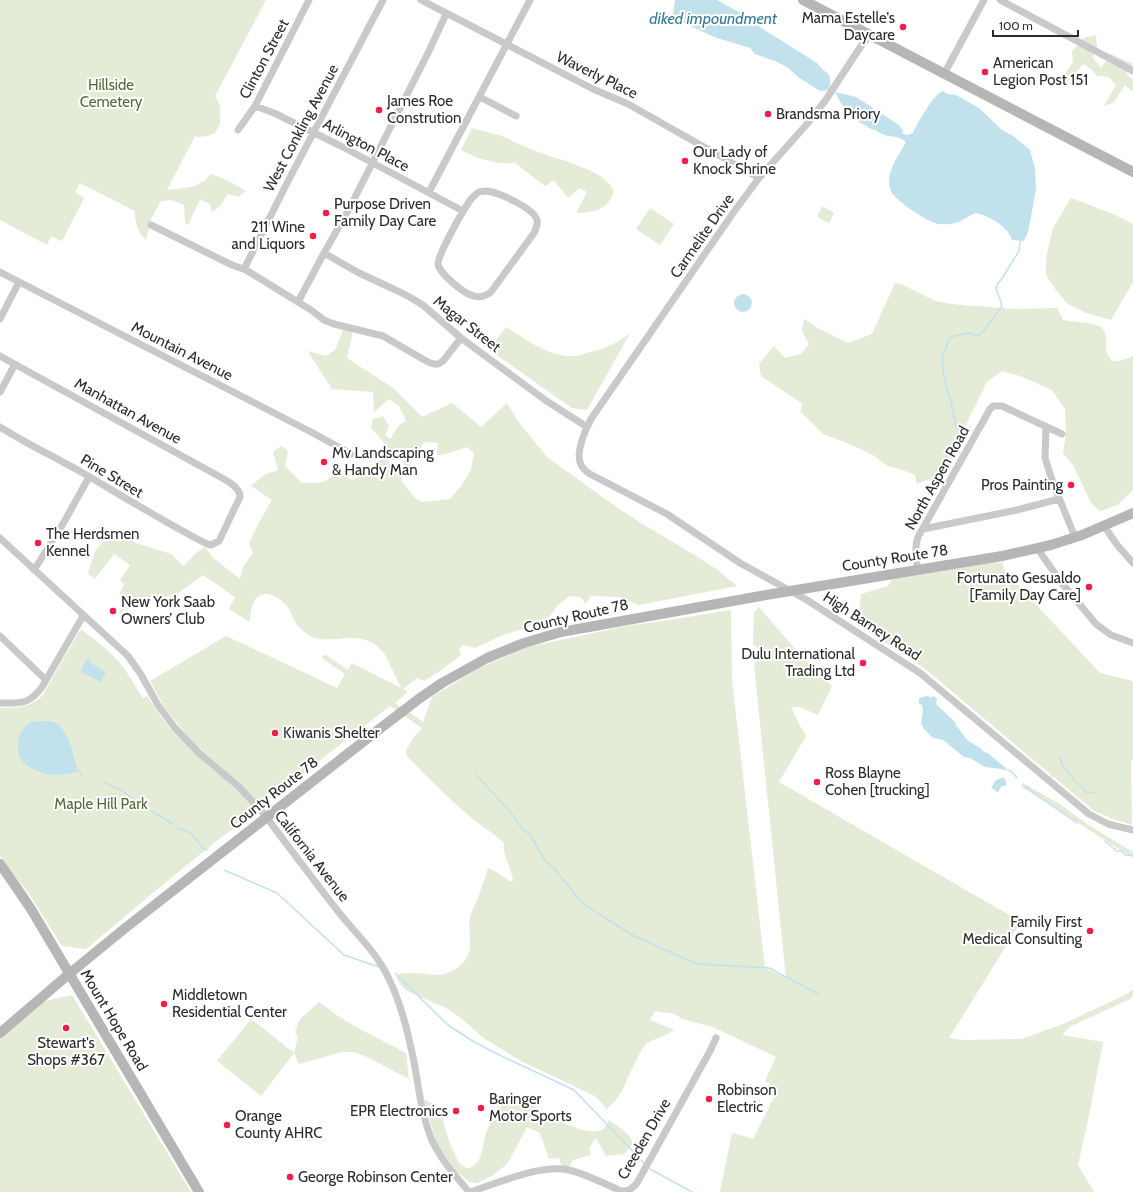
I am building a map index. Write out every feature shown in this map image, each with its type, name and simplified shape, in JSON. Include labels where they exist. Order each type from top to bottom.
[{"type":"street","name":"Clinton Street","points":[[238,130],[255,106],[309,0]]},
{"type":"street","name":"West Conkling Avenue","points":[[244,269],[286,185],[383,0]]},
{"type":"street","name":"Waverly Place","points":[[421,0],[593,89],[634,108],[759,178]]},
{"type":"street","points":[[429,192],[530,0]]},
{"type":"street","points":[[803,0],[1133,172]]},
{"type":"street","points":[[944,74],[984,0]]},
{"type":"street","points":[[1000,0],[1133,71]]},
{"type":"street","points":[[298,302],[324,253],[350,209],[446,14]]},
{"type":"street","name":"Carmelite Drive","points":[[581,464],[579,453],[583,434],[587,427],[713,242],[759,178],[807,124],[825,101],[861,46],[870,35]]},
{"type":"street","points":[[480,97],[516,116]]},
{"type":"street","name":"Arlington Place","points":[[255,106],[314,132],[429,192],[463,212]]},
{"type":"street","points":[[488,191],[530,210],[535,215],[537,220],[534,233],[491,292],[482,297],[474,296],[465,292],[445,275],[438,265],[442,253],[463,212],[478,192],[488,191]]},
{"type":"street","points":[[151,225],[232,265],[244,269],[298,302],[324,320],[334,324],[383,336],[428,362],[435,364],[443,361],[461,338]]},
{"type":"street","name":"Magar Street","points":[[324,253],[357,272],[402,293],[424,306],[461,338],[545,400],[587,427]]},
{"type":"street","name":"Mountain Avenue","points":[[0,272],[351,454]]},
{"type":"street","points":[[0,319],[19,282]]},
{"type":"street","name":"Manhattan Avenue","points":[[0,356],[213,473],[235,487],[241,493],[237,506],[219,541],[211,544]]},
{"type":"street","points":[[0,392],[16,364]]},
{"type":"street","name":"North Aspen Road","points":[[918,570],[915,548],[918,537],[990,409],[997,405],[1007,408],[1046,427]]},
{"type":"street","name":"Pine Street","points":[[0,427],[183,532],[207,544],[211,544]]},
{"type":"street","points":[[1062,434],[1046,427],[1045,458],[1059,499],[1075,537]]},
{"type":"street","name":"High Barney Road","points":[[581,464],[590,474],[658,509],[740,563],[841,621],[920,673],[1089,814],[1108,824],[1133,830]]},
{"type":"street","points":[[34,570],[64,522],[89,477]]},
{"type":"street","points":[[923,529],[1017,510],[1059,499]]},
{"type":"street","name":"County Route 78","points":[[0,1033],[69,974],[420,698],[466,669],[488,658],[524,643],[561,632],[621,620],[1002,556],[1075,537],[1133,513]]},
{"type":"street","points":[[1104,526],[1118,546],[1133,563]]},
{"type":"street","name":"California Avenue","points":[[0,538],[83,616],[120,648],[133,662],[158,705],[183,737],[199,753],[239,787],[266,818],[341,915],[372,951],[384,969],[393,989],[406,1028],[423,1109],[432,1139],[444,1161],[469,1192]]},
{"type":"street","points":[[1037,548],[1061,582],[1096,624],[1111,634],[1133,643]]},
{"type":"street","points":[[0,703],[16,703],[30,700],[36,695],[83,616]]},
{"type":"street","points":[[0,636],[46,680]]},
{"type":"street","name":"Mount Hope Road","points":[[0,864],[31,909],[199,1192]]},
{"type":"street","name":"Creeden Drive","points":[[469,1192],[530,1173],[556,1169],[575,1172],[621,1191],[626,1191],[633,1188],[716,1038]]},
{"type":"green space","name":"Hillside Cemetery","points":[[0,0],[266,0],[215,96],[220,106],[220,124],[215,133],[208,136],[195,136],[167,190],[192,187],[204,181],[211,174],[227,180],[246,191],[238,197],[228,194],[220,206],[211,213],[211,205],[200,199],[188,225],[185,223],[184,205],[171,200],[161,201],[151,219],[146,240],[137,227],[135,211],[80,183],[75,192],[84,198],[62,241],[51,236],[47,245],[0,220]]},
{"type":"green space","points":[[1096,35],[1097,50],[1092,57],[1101,68],[1111,54],[1133,64],[1126,74],[1133,80],[1133,92],[1125,85],[1114,102],[1104,106],[1116,85],[1109,77],[1097,76],[1091,69],[1083,64],[1068,81],[1062,78],[1073,62],[1072,51],[1084,38]]},
{"type":"green space","points":[[472,128],[502,136],[530,149],[590,170],[605,180],[612,187],[612,197],[606,205],[598,210],[576,213],[587,192],[580,188],[568,198],[554,180],[545,186],[515,163],[499,163],[478,158],[461,150]]},
{"type":"green space","points":[[1071,198],[1113,214],[1133,224],[1133,282],[1111,320],[1086,313],[1068,304],[1055,289],[1046,275],[1046,261],[1053,228]]},
{"type":"green space","points":[[822,206],[834,213],[829,223],[817,217]]},
{"type":"green space","points":[[650,208],[674,224],[660,245],[636,229]]},
{"type":"green space","points":[[895,283],[903,285],[935,301],[945,303],[1015,309],[1057,308],[1063,320],[1095,325],[1103,329],[1106,336],[1107,353],[1112,361],[1123,360],[1133,355],[1133,490],[1118,505],[1100,511],[1091,503],[1073,465],[1063,453],[1066,433],[1065,409],[1052,390],[1020,376],[1002,371],[987,382],[933,491],[929,479],[917,484],[915,475],[888,466],[873,455],[823,434],[800,411],[803,404],[761,376],[759,364],[774,346],[785,358],[801,354],[809,344],[802,331],[804,319],[816,327],[848,343],[872,334]]},
{"type":"green space","points":[[506,327],[539,347],[566,356],[578,356],[604,348],[617,342],[630,333],[587,410],[572,408],[484,346],[487,331],[489,338],[497,339]]},
{"type":"green space","points":[[343,330],[353,331],[347,358],[393,388],[422,417],[452,403],[481,427],[507,403],[517,420],[547,457],[609,502],[701,559],[719,571],[737,586],[639,605],[619,597],[590,596],[586,604],[580,597],[570,596],[558,605],[549,617],[523,629],[503,635],[475,648],[463,645],[459,649],[461,655],[424,681],[417,678],[403,689],[408,692],[395,703],[423,722],[432,697],[479,668],[528,647],[626,626],[731,610],[732,680],[765,968],[786,978],[754,665],[762,652],[753,644],[754,612],[759,607],[801,656],[832,686],[818,715],[800,707],[791,707],[806,736],[779,782],[1021,922],[949,1038],[963,1040],[1021,1039],[1063,1024],[1127,994],[1133,989],[1133,996],[1130,999],[1071,1026],[1062,1035],[1103,1042],[1078,1165],[1094,1192],[720,1192],[732,1133],[753,1139],[778,1089],[765,1081],[776,1057],[713,1027],[682,1019],[675,1014],[655,1011],[650,1020],[674,1030],[647,1043],[644,1046],[622,1091],[607,1109],[593,1095],[521,1061],[485,1039],[462,1019],[446,1008],[407,991],[400,984],[396,976],[399,974],[409,973],[438,975],[448,973],[463,963],[469,953],[470,948],[470,917],[488,868],[510,881],[513,881],[504,853],[504,843],[456,805],[407,756],[406,751],[414,737],[422,728],[390,706],[324,757],[280,794],[258,801],[189,738],[165,708],[150,681],[226,636],[337,688],[345,674],[323,659],[322,657],[324,655],[348,670],[352,663],[401,688],[387,658],[380,648],[371,642],[361,639],[324,639],[312,637],[299,627],[284,603],[269,594],[261,595],[255,599],[252,606],[250,621],[248,621],[229,609],[235,597],[203,575],[177,594],[166,597],[141,597],[119,614],[125,599],[119,595],[124,584],[120,580],[130,565],[114,554],[95,579],[88,574],[95,551],[113,529],[136,543],[171,554],[184,566],[196,553],[205,547],[212,557],[240,579],[243,567],[253,553],[249,544],[256,528],[272,500],[251,486],[264,475],[278,470],[273,452],[281,446],[288,451],[285,466],[302,483],[317,483],[326,481],[339,470],[349,479],[353,480],[375,468],[381,455],[388,447],[371,428],[373,419],[383,416],[389,426],[385,435],[390,439],[399,425],[406,421],[399,406],[389,399],[374,412],[373,392],[332,389],[308,351],[326,356],[335,350]],"holes":[[[424,442],[438,443],[437,455],[450,453],[467,447],[474,453],[471,470],[461,486],[450,499],[423,502],[415,498],[403,483],[400,469],[389,463],[391,451],[397,450],[401,455],[404,465],[409,467]]]},
{"type":"green space","points":[[1003,562],[1004,570],[1100,673],[1133,681],[1133,759],[1131,760],[1132,825],[1110,818],[1093,810],[1055,778],[1051,777],[1050,774],[924,668],[865,630],[866,628],[858,623],[861,594],[888,586],[892,579]]},
{"type":"green space","name":"Maple Hill Park","points":[[82,630],[104,647],[120,663],[143,698],[147,696],[173,732],[255,807],[243,823],[224,835],[86,949],[62,946],[29,894],[0,856],[0,708],[27,705],[42,696],[79,632]]},
{"type":"green space","points":[[1023,783],[1061,805],[1087,824],[1133,852],[1133,858],[1022,787],[1021,785]]},
{"type":"green space","points":[[72,995],[191,1192],[0,1192],[0,1037],[40,1002]]},
{"type":"green space","points":[[319,1002],[356,1027],[406,1053],[409,1079],[367,1057],[354,1052],[341,1052],[299,1064],[294,1053],[298,1037],[295,1032],[300,1019]]},
{"type":"green space","points":[[251,1019],[294,1053],[261,1096],[217,1061]]},
{"type":"green space","points":[[424,1099],[442,1109],[444,1125],[450,1144],[459,1163],[466,1168],[470,1168],[478,1162],[482,1152],[486,1132],[503,1102],[515,1102],[521,1099],[560,1121],[583,1130],[601,1130],[605,1127],[609,1120],[629,1136],[633,1144],[624,1154],[606,1156],[596,1138],[589,1148],[591,1155],[573,1160],[570,1166],[562,1167],[559,1158],[549,1159],[540,1133],[527,1127],[507,1164],[492,1176],[477,1183],[469,1182],[456,1171],[439,1147],[433,1132]]},
{"type":"water","name":"diked impoundment","points":[[675,0],[717,0],[748,17],[755,24],[817,63],[830,77],[829,90],[820,91],[798,77],[787,67],[755,54],[750,48],[714,37],[682,22],[673,14]]},
{"type":"water","points":[[943,91],[948,94],[956,95],[979,108],[1002,130],[1013,136],[1030,150],[1035,169],[1036,190],[1028,232],[1024,241],[1012,240],[1007,230],[997,222],[981,214],[976,213],[961,221],[951,224],[938,224],[906,206],[892,193],[889,176],[906,142],[902,139],[884,135],[861,123],[845,109],[835,92],[856,97],[899,125],[903,130],[902,133],[907,135],[913,133],[935,97]]},
{"type":"water","points":[[743,294],[749,297],[752,303],[749,309],[743,312],[737,309],[734,303],[737,297]]},
{"type":"water","points":[[88,658],[90,660],[89,662],[106,672],[100,682],[80,671]]},
{"type":"water","points":[[934,696],[937,699],[936,704],[955,722],[967,740],[984,752],[988,753],[1008,770],[985,767],[970,758],[964,757],[943,740],[933,738],[924,729],[921,723],[923,711],[922,705],[919,704],[919,698]]},
{"type":"water","points":[[45,721],[56,723],[65,733],[79,771],[63,775],[50,775],[42,773],[23,762],[18,752],[18,740],[20,734],[27,725],[32,722]]},
{"type":"water","points":[[1004,777],[1007,785],[1001,787],[998,792],[991,788],[996,780]]},
{"type":"waterway","points":[[960,453],[957,446],[960,431],[956,426],[944,376],[942,359],[950,337],[969,333],[979,336],[1002,306],[996,289],[997,285],[1019,251],[1020,241]]},
{"type":"waterway","points":[[931,482],[941,463],[956,447]]},
{"type":"waterway","points":[[1060,756],[1062,765],[1076,782],[1087,793],[1096,793]]},
{"type":"waterway","points":[[1008,770],[1017,778]]},
{"type":"waterway","points":[[79,771],[82,775]]},
{"type":"waterway","points":[[476,775],[508,809],[521,827],[530,835],[546,862],[553,867],[582,903],[632,935],[697,964],[769,968],[820,995]]},
{"type":"waterway","points":[[105,782],[123,791],[135,801],[173,824]]},
{"type":"waterway","points":[[1025,787],[1077,823]]},
{"type":"waterway","points":[[178,828],[191,833],[203,848],[208,850]]},
{"type":"waterway","points":[[1105,841],[1117,851],[1122,851],[1125,855],[1133,855]]},
{"type":"waterway","points":[[224,870],[277,893],[344,955],[379,967]]},
{"type":"waterway","points":[[395,973],[448,1025],[495,1053],[574,1090],[644,1163]]},
{"type":"waterway","points":[[650,1169],[692,1192]]},
{"type":"place","name":"Mama Estelle's Daycare","points":[[903,27]]},
{"type":"place","name":"American Legion Post 151","points":[[985,72]]},
{"type":"place","name":"James Roe Constrution","points":[[379,110]]},
{"type":"place","name":"Brandsma Priory","points":[[768,114]]},
{"type":"place","name":"Our Lady of Knock Shrine","points":[[685,161]]},
{"type":"place","name":"Purpose Driven Family Day Care","points":[[326,213]]},
{"type":"place","name":"211 Wine and Liquors","points":[[313,236]]},
{"type":"place","name":"Mv Landscaping & Handy Man","points":[[324,462]]},
{"type":"place","name":"Pros Painting","points":[[1071,485]]},
{"type":"place","name":"The Herdsmen Kennel","points":[[38,543]]},
{"type":"place","name":"Fortunato Gesualdo [Family Day Care]","points":[[1089,587]]},
{"type":"place","name":"New York Saab Owners’ Club","points":[[113,611]]},
{"type":"place","name":"Dulu International Trading Ltd","points":[[863,663]]},
{"type":"place","name":"Kiwanis Shelter","points":[[275,733]]},
{"type":"place","name":"Ross Blayne Cohen [trucking]","points":[[817,782]]},
{"type":"place","name":"Family First Medical Consulting","points":[[1090,931]]},
{"type":"place","name":"Middletown Residential Center","points":[[164,1004]]},
{"type":"place","name":"Stewart's Shops #367","points":[[66,1028]]},
{"type":"place","name":"Robinson Electric","points":[[709,1099]]},
{"type":"place","name":"Baringer Motor Sports","points":[[481,1108]]},
{"type":"place","name":"EPR Electronics","points":[[456,1111]]},
{"type":"place","name":"Orange County AHRC","points":[[227,1125]]},
{"type":"place","name":"George Robinson Center","points":[[290,1177]]}]
